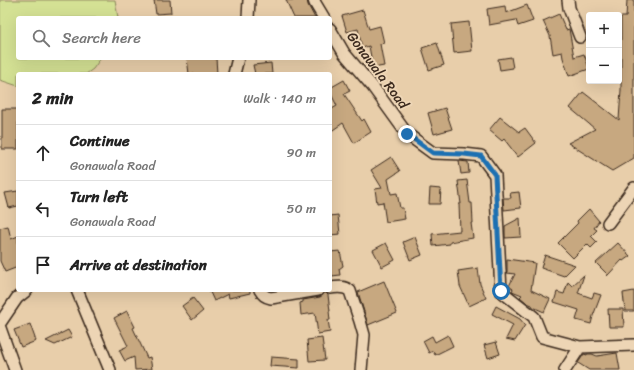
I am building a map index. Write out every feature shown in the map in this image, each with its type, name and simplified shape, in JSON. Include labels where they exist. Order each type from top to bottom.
[{"type":"street","points":[[248,16],[249,0]]},
{"type":"street","points":[[314,0],[323,16]]},
{"type":"street","points":[[568,0],[569,8],[580,37]]},
{"type":"street","name":"Gonawala Road","points":[[332,32],[344,53],[373,87],[407,134],[433,153],[481,156],[495,175],[501,291],[534,317],[542,338],[580,348],[634,345]]},
{"type":"street","points":[[234,72],[238,60]]},
{"type":"street","points":[[608,223],[634,188]]},
{"type":"street","points":[[332,288],[347,288],[350,291],[364,334],[361,370]]},
{"type":"street","points":[[0,323],[17,298],[24,292]]},
{"type":"street","points":[[78,292],[110,370]]},
{"type":"street","points":[[262,292],[267,298],[306,292]]},
{"type":"street","points":[[0,328],[15,370]]},
{"type":"street","points":[[565,370],[580,348]]},
{"type":"green space","points":[[0,0],[115,0],[118,16],[16,16],[16,60],[100,60],[89,72],[16,72],[16,85],[0,80]]},
{"type":"building","points":[[154,0],[170,0],[171,13],[156,14]]},
{"type":"building","points":[[286,0],[307,0],[314,16],[293,16]]},
{"type":"building","points":[[627,0],[634,0],[634,158],[612,171],[568,143],[595,129],[570,108],[583,92],[619,120],[622,84],[622,17],[626,17]]},
{"type":"building","points":[[527,5],[533,21],[518,26],[516,20],[489,25],[487,9],[505,6],[506,13]]},
{"type":"building","points":[[363,10],[369,29],[380,26],[384,43],[380,44],[384,66],[373,68],[369,46],[362,48],[358,29],[347,32],[342,16]]},
{"type":"building","points":[[559,14],[566,30],[569,29],[574,57],[584,54],[586,60],[586,70],[569,76],[562,52],[553,54],[550,36],[543,21]]},
{"type":"building","points":[[469,22],[472,51],[454,53],[451,24]]},
{"type":"building","points":[[437,43],[444,65],[429,70],[422,48]]},
{"type":"building","points":[[511,57],[513,68],[500,70],[498,59]]},
{"type":"building","points":[[187,60],[216,60],[217,72],[189,72]]},
{"type":"building","points":[[271,63],[272,72],[255,72],[253,65]]},
{"type":"building","points":[[344,80],[350,91],[344,94],[362,121],[364,119],[371,132],[354,143],[343,123],[332,131],[332,109],[337,106],[332,96],[332,87]]},
{"type":"building","points":[[445,108],[452,129],[434,134],[428,113]]},
{"type":"building","points":[[2,109],[16,109],[16,149],[2,149]]},
{"type":"building","points":[[500,117],[519,132],[525,128],[536,143],[518,157],[504,139],[502,141],[489,130]]},
{"type":"building","points":[[391,157],[400,171],[388,179],[391,194],[397,193],[400,208],[403,208],[405,219],[386,222],[383,202],[377,203],[375,189],[382,188],[371,170]]},
{"type":"building","points":[[459,161],[468,162],[469,173],[461,174]]},
{"type":"building","points":[[467,180],[470,203],[472,203],[473,223],[471,223],[473,238],[450,242],[450,244],[433,246],[432,234],[460,231],[459,204],[461,204],[458,181]]},
{"type":"building","points":[[430,188],[441,189],[440,204],[429,204]]},
{"type":"building","points":[[16,191],[16,206],[9,208],[5,193]]},
{"type":"building","points":[[519,192],[521,208],[504,210],[503,198],[511,198],[510,193]]},
{"type":"building","points":[[589,209],[599,221],[594,228],[597,230],[591,236],[597,242],[591,248],[587,244],[573,258],[558,243],[578,223],[577,221]]},
{"type":"building","points":[[338,215],[340,234],[332,235],[332,216]]},
{"type":"building","points":[[520,218],[521,237],[505,238],[505,226]]},
{"type":"building","points":[[8,226],[11,239],[16,237],[16,268],[5,272],[0,261],[0,228]]},
{"type":"building","points":[[415,237],[422,255],[410,260],[403,242]]},
{"type":"building","points":[[386,243],[395,260],[382,267],[373,250]]},
{"type":"building","points":[[618,243],[630,256],[623,261],[622,260],[607,276],[607,274],[596,263]]},
{"type":"building","points":[[340,251],[343,266],[339,269],[340,275],[332,276],[332,252]]},
{"type":"building","points":[[545,255],[575,265],[564,276],[541,268]]},
{"type":"building","points":[[507,259],[535,263],[531,290],[550,299],[544,312],[527,303],[520,297],[522,295],[512,291],[513,289],[509,286],[515,274],[507,273]]},
{"type":"building","points":[[478,268],[480,284],[486,298],[469,306],[460,286],[458,271]]},
{"type":"building","points":[[584,275],[578,293],[592,298],[594,293],[601,295],[591,324],[576,320],[579,310],[554,302],[557,292],[564,294],[568,282],[572,286]]},
{"type":"building","points":[[384,281],[397,313],[368,325],[358,292]]},
{"type":"building","points":[[634,291],[634,311],[625,311],[623,293]]},
{"type":"building","points":[[210,292],[250,292],[229,298],[228,294],[214,301]]},
{"type":"building","points":[[325,292],[328,295],[330,311],[330,320],[328,320],[330,332],[318,334],[315,313],[301,315],[300,303],[303,302],[303,300],[320,297]]},
{"type":"building","points":[[193,298],[203,311],[192,320],[182,306]]},
{"type":"building","points":[[496,306],[520,319],[525,325],[515,341],[506,339],[513,325],[492,314]]},
{"type":"building","points":[[608,309],[623,309],[624,327],[609,327]]},
{"type":"building","points":[[127,311],[147,358],[150,357],[152,369],[135,370],[134,357],[125,361],[119,350],[128,346],[114,318]]},
{"type":"building","points":[[30,324],[36,341],[21,347],[14,330]]},
{"type":"building","points":[[68,330],[72,337],[55,345],[46,341]]},
{"type":"building","points":[[448,335],[453,346],[435,355],[433,351],[429,353],[423,341],[432,336],[435,342]]},
{"type":"building","points":[[322,338],[325,360],[309,361],[307,340]]},
{"type":"building","points":[[496,342],[500,354],[488,358],[484,345]]},
{"type":"building","points":[[617,353],[620,370],[589,370],[578,363],[584,354],[592,354],[597,356]]},
{"type":"building","points":[[271,357],[299,359],[299,368],[270,366]]},
{"type":"route","points":[[407,134],[433,153],[481,156],[495,175],[501,291]]}]
